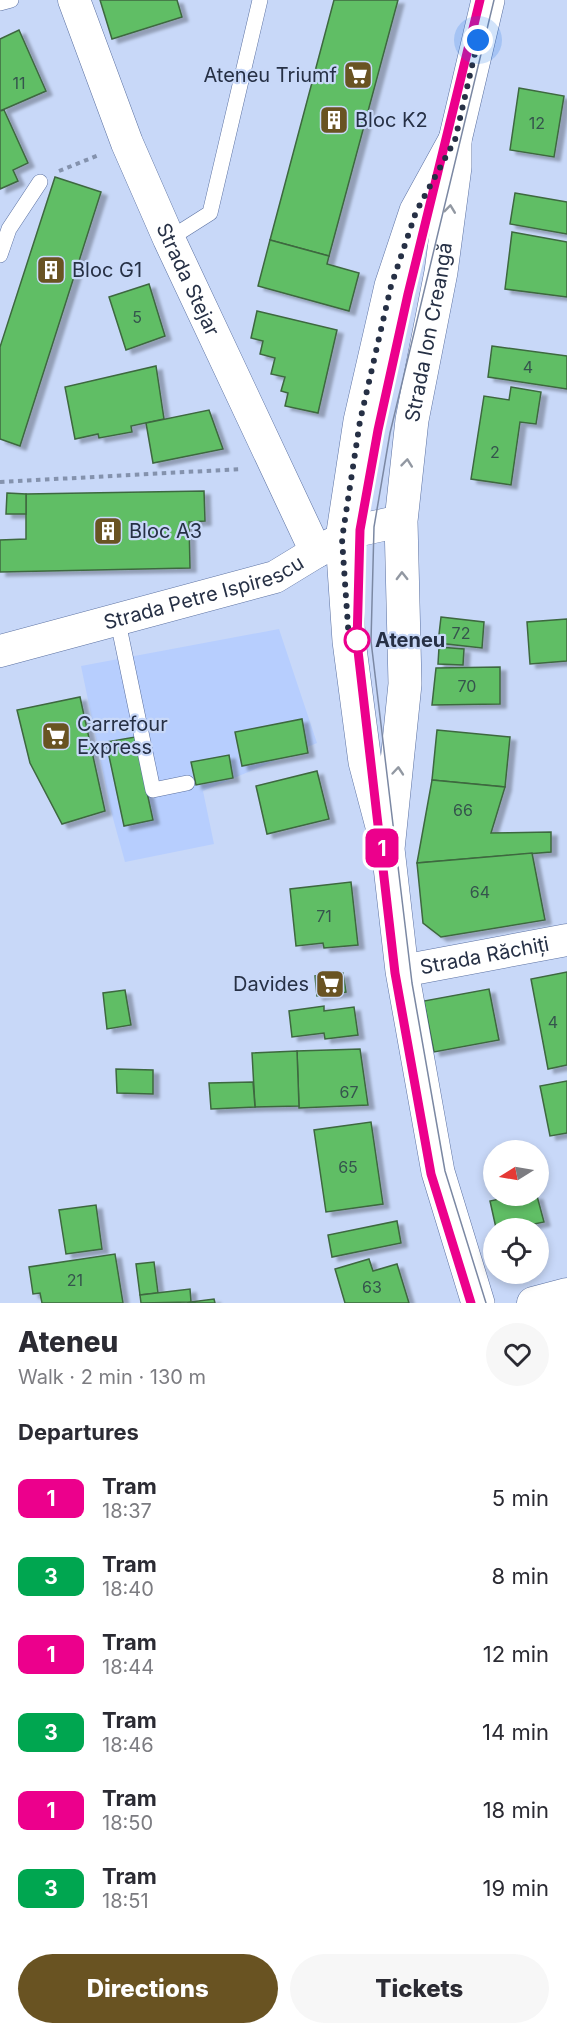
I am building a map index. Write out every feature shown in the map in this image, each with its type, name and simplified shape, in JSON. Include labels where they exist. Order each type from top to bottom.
[{"type":"street","name":"Strada Stejar","points":[[74,0],[127,143],[275,468],[329,545]]},
{"type":"street","name":"Strada Ion Creangă","points":[[388,849],[405,684],[401,521],[412,420],[441,272],[455,167],[455,140],[488,0]]},
{"type":"street","name":"Strada Ion Creangă","points":[[388,849],[365,762],[349,641],[329,545],[391,286],[416,212],[455,140]]},
{"type":"street","name":"Strada Petre Ispirescu","points":[[0,651],[118,622],[275,578],[329,545],[360,530],[401,521]]},
{"type":"street","points":[[388,849],[402,971],[438,1172],[478,1303]]},
{"type":"street","name":"Strada Răchiți","points":[[402,971],[567,940]]},
{"type":"street","points":[[533,1303],[567,1294]]},
{"type":"lane","points":[[0,3],[11,0]]},
{"type":"lane","points":[[169,239],[210,213],[260,0]]},
{"type":"lane","points":[[0,255],[9,229],[40,182]]},
{"type":"lane","points":[[118,622],[153,790],[187,783]]},
{"type":"path","points":[[40,182],[44,177],[127,143]]},
{"type":"path","points":[[0,482],[275,468]]},
{"type":"shaded area","points":[[279,629],[317,743],[203,791],[214,844],[125,862],[111,811],[81,666]]},
{"type":"building","points":[[100,0],[177,0],[182,17],[112,39]]},
{"type":"building","name":"Bloc K2","points":[[334,0],[398,0],[329,256],[270,240]]},
{"type":"building","points":[[19,30],[46,91],[0,111],[0,39]]},
{"type":"building","points":[[519,88],[564,96],[554,157],[510,150]]},
{"type":"building","points":[[4,110],[28,163],[13,170],[18,181],[0,189],[0,111]]},
{"type":"building","name":"Bloc G1","points":[[55,177],[101,192],[20,446],[0,439],[0,347]]},
{"type":"building","points":[[515,193],[567,202],[567,234],[510,224]]},
{"type":"building","points":[[512,232],[567,242],[567,297],[505,289]]},
{"type":"building","points":[[270,240],[329,256],[327,264],[359,273],[349,311],[258,286]]},
{"type":"building","points":[[149,284],[165,336],[126,350],[109,297]]},
{"type":"building","points":[[257,311],[337,330],[318,413],[285,406],[288,393],[281,391],[285,377],[271,374],[275,358],[260,354],[263,341],[251,338]]},
{"type":"building","points":[[492,346],[567,356],[567,389],[488,377]]},
{"type":"building","points":[[156,366],[164,419],[131,426],[132,432],[99,438],[98,434],[75,439],[65,387]]},
{"type":"building","points":[[511,387],[541,392],[536,424],[520,422],[511,485],[471,479],[484,396],[509,400]]},
{"type":"building","points":[[209,410],[223,449],[153,463],[146,423]]},
{"type":"building","name":"Bloc A3","points":[[204,491],[205,521],[189,522],[190,568],[0,572],[0,540],[26,539],[26,494]]},
{"type":"building","points":[[7,493],[26,494],[26,514],[6,514]]},
{"type":"building","points":[[441,617],[484,622],[482,648],[438,643]]},
{"type":"building","points":[[567,619],[567,661],[530,664],[527,622]]},
{"type":"building","points":[[439,647],[464,649],[463,665],[438,664]]},
{"type":"building","points":[[500,667],[500,704],[432,705],[436,668]]},
{"type":"building","name":"Carrefour Express","points":[[80,697],[105,811],[62,824],[30,763],[17,710]]},
{"type":"building","points":[[302,719],[308,753],[242,766],[235,732]]},
{"type":"building","points":[[437,730],[510,737],[505,787],[432,780]]},
{"type":"building","points":[[135,737],[153,820],[124,826],[106,742]]},
{"type":"building","points":[[229,755],[233,778],[196,785],[191,762]]},
{"type":"building","points":[[317,771],[329,819],[267,834],[256,786]]},
{"type":"building","points":[[432,780],[505,787],[491,833],[551,832],[551,852],[417,863]]},
{"type":"building","points":[[532,853],[545,920],[441,937],[423,923],[417,863]]},
{"type":"building","points":[[351,882],[358,945],[324,948],[323,943],[296,946],[290,889]]},
{"type":"building","points":[[567,972],[567,1065],[548,1069],[531,979]]},
{"type":"building","name":"Davides","points":[[343,973],[346,992],[317,996],[315,976]]},
{"type":"building","points":[[489,989],[499,1040],[434,1052],[424,1001]]},
{"type":"building","points":[[125,990],[131,1025],[107,1029],[103,993]]},
{"type":"building","points":[[324,1006],[324,1011],[354,1007],[358,1035],[325,1039],[324,1033],[292,1037],[289,1011]]},
{"type":"building","points":[[360,1049],[368,1105],[299,1108],[297,1051]]},
{"type":"building","points":[[297,1051],[299,1106],[255,1107],[252,1053]]},
{"type":"building","points":[[116,1069],[153,1070],[153,1094],[117,1093]]},
{"type":"building","points":[[567,1081],[567,1133],[550,1136],[540,1086]]},
{"type":"building","points":[[253,1082],[255,1107],[211,1109],[209,1083]]},
{"type":"building","points":[[371,1122],[383,1204],[326,1212],[314,1130]]},
{"type":"building","points":[[96,1205],[102,1249],[66,1254],[59,1210]]},
{"type":"building","points":[[491,1206],[540,1206],[543,1218],[494,1218]]},
{"type":"building","points":[[397,1221],[401,1243],[332,1257],[328,1235]]},
{"type":"building","points":[[115,1254],[123,1303],[42,1303],[40,1293],[33,1294],[29,1267]]},
{"type":"building","points":[[369,1259],[373,1271],[397,1264],[409,1303],[345,1303],[335,1269]]},
{"type":"building","points":[[154,1262],[158,1293],[140,1295],[136,1264]]},
{"type":"building","points":[[190,1289],[191,1302],[141,1303],[140,1295]]},
{"type":"building","points":[[214,1299],[215,1303],[187,1303],[191,1302]]},
{"type":"tram line","points":[[471,1303],[431,1174],[395,973],[357,642],[360,530],[378,430],[408,294],[480,0]]},
{"type":"tram line","name":"1","points":[[471,1303],[431,1174],[395,973],[380,825],[357,642],[360,530],[378,430],[408,294],[480,0]]},
{"type":"tram line","points":[[486,1303],[445,1171],[412,983],[371,641],[374,527],[390,433],[494,0]]},
{"type":"place","name":"Ateneu Triumf","points":[[358,75]]},
{"type":"place","name":"Bloc K2","points":[[334,120]]},
{"type":"place","name":"Bloc G1","points":[[51,270]]},
{"type":"place","name":"Bloc A3","points":[[108,531]]},
{"type":"place","name":"Ateneu","points":[[357,640]]},
{"type":"place","name":"Carrefour Express","points":[[56,736]]},
{"type":"place","name":"Davides","points":[[330,984]]},
{"type":"route","points":[[357,640],[349,641],[346,570],[342,539],[360,421],[391,286],[416,212],[455,140],[478,40]]}]
